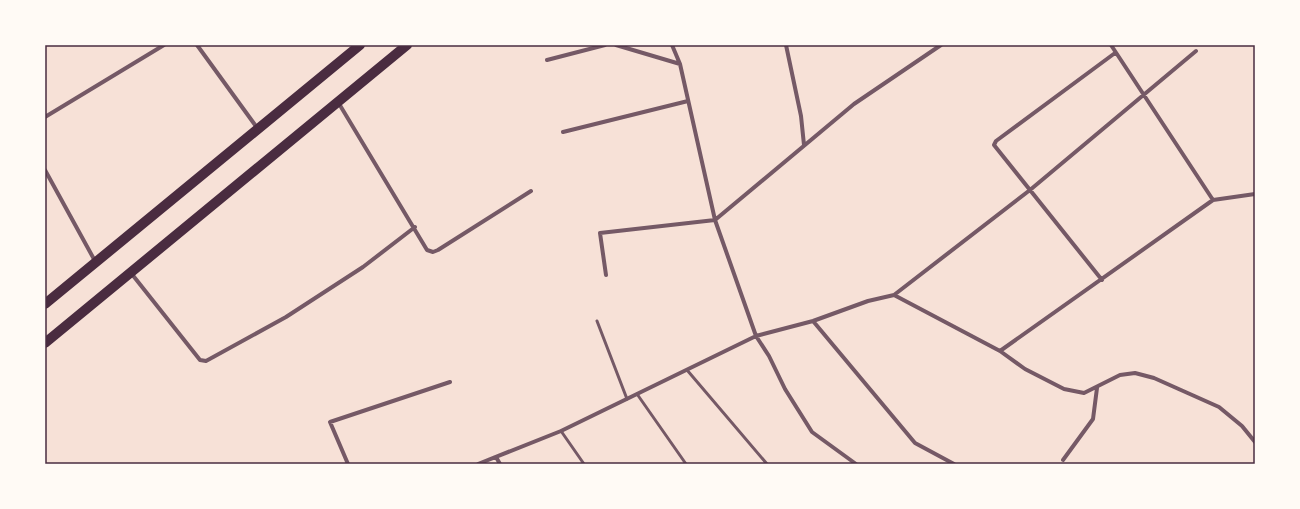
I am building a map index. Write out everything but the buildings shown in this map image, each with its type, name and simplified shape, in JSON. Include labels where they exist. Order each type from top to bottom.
[{"type":"main road","points":[[45,304],[360,45]]},
{"type":"main road","points":[[45,343],[407,45]]},
{"type":"street","points":[[45,117],[164,45]]},
{"type":"street","points":[[197,45],[258,129]]},
{"type":"street","points":[[547,60],[605,45]]},
{"type":"street","points":[[616,45],[680,64]]},
{"type":"street","points":[[672,45],[680,64],[715,220],[756,336],[769,356],[785,389],[812,432],[856,464]]},
{"type":"street","points":[[786,45],[801,116],[804,145]]},
{"type":"street","points":[[606,275],[600,233],[715,220],[854,104],[941,45]]},
{"type":"street","points":[[1111,45],[1213,200]]},
{"type":"street","points":[[478,464],[561,431],[756,336],[813,321],[868,301],[894,295],[1030,190],[1196,51]]},
{"type":"street","points":[[1102,280],[994,145],[996,141],[1116,52]]},
{"type":"street","points":[[563,132],[688,101]]},
{"type":"street","points":[[338,102],[415,227],[427,250],[433,252],[531,191]]},
{"type":"street","points":[[45,170],[96,262]]},
{"type":"street","points":[[1000,351],[1213,200],[1255,194]]},
{"type":"street","points":[[130,273],[200,360],[206,361],[286,317],[363,267],[415,227]]},
{"type":"street","points":[[894,295],[1000,351],[1025,369],[1064,389],[1084,393],[1097,388],[1120,375],[1135,372],[1154,378],[1219,407],[1242,426],[1255,442]]},
{"type":"street","points":[[813,321],[915,442],[954,464]]},
{"type":"street","points":[[348,464],[330,422],[450,382]]},
{"type":"street","points":[[1063,460],[1094,418],[1097,388]]},
{"type":"street","points":[[496,457],[500,464]]},
{"type":"lane","points":[[597,321],[627,399]]},
{"type":"lane","points":[[687,370],[768,464]]},
{"type":"lane","points":[[637,394],[686,464]]},
{"type":"lane","points":[[561,431],[584,464]]}]
